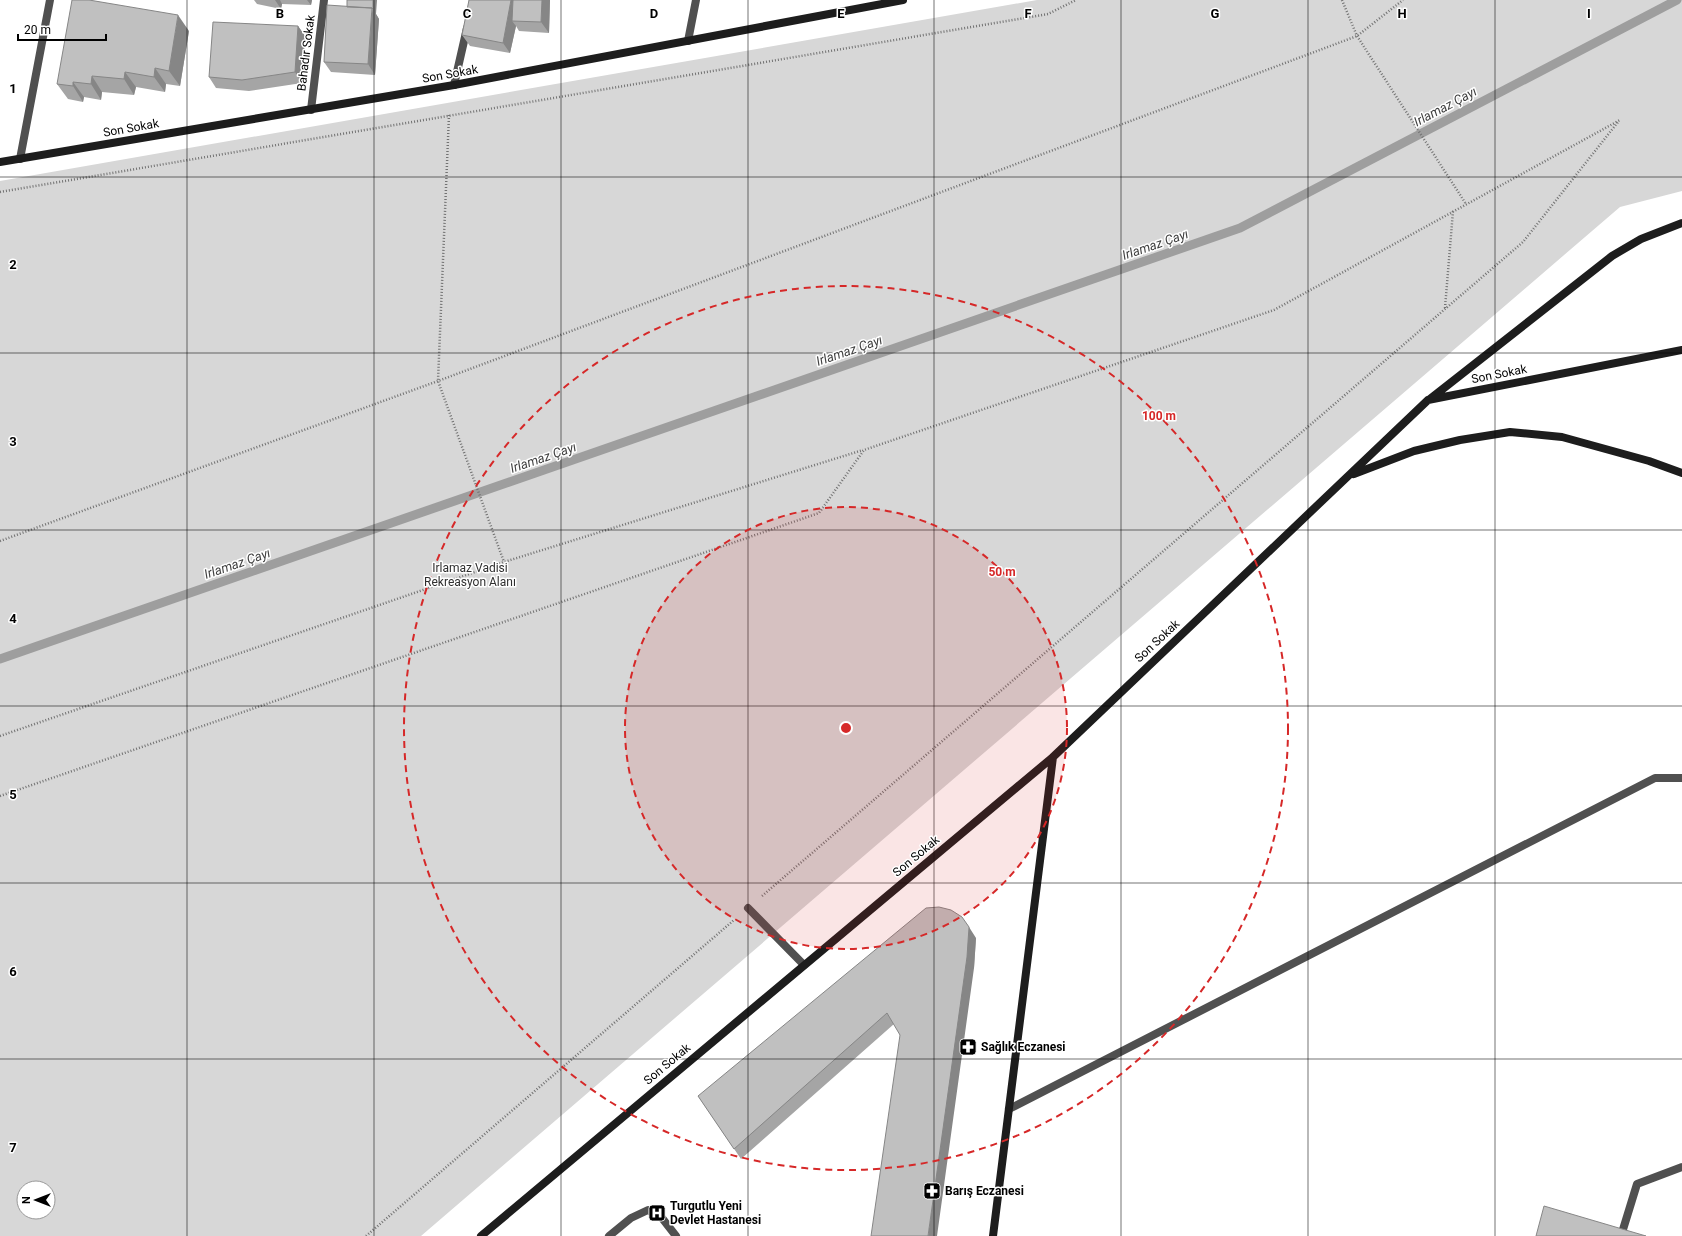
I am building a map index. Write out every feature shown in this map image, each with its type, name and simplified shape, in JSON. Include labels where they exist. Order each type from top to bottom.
[{"type":"main road","name":"Son Sokak","points":[[0,162],[454,85],[902,0]]},
{"type":"main road","points":[[1428,400],[1612,256],[1641,239],[1682,223]]},
{"type":"main road","name":"Son Sokak","points":[[481,1236],[1053,757],[1350,476],[1428,400],[1682,350]]},
{"type":"main road","name":"Son Sokak","points":[[1350,476],[1414,451],[1460,440],[1510,432],[1562,437],[1648,461],[1682,473]]},
{"type":"main road","points":[[993,1236],[1053,757]]},
{"type":"street","points":[[20,159],[50,0]]},
{"type":"street","name":"Bahadır Sokak","points":[[311,110],[324,0]]},
{"type":"street","points":[[688,41],[696,0]]},
{"type":"street","points":[[454,85],[468,23]]},
{"type":"street","points":[[1009,1109],[1655,778],[1682,778]]},
{"type":"street","points":[[748,908],[804,965]]},
{"type":"street","points":[[1622,1236],[1637,1184],[1682,1167]]},
{"type":"street","points":[[609,1236],[631,1218],[648,1210],[662,1218],[676,1236]]},
{"type":"path","points":[[0,192],[1048,14],[1076,0]]},
{"type":"path","points":[[1342,0],[1357,36],[1466,204]]},
{"type":"path","points":[[0,541],[438,381],[1357,36],[1403,0]]},
{"type":"path","points":[[448,115],[438,381],[504,562]]},
{"type":"path","points":[[0,736],[504,562],[864,450],[1274,310],[1620,120],[1523,242],[366,1236]]},
{"type":"path","points":[[1445,308],[1453,211]]},
{"type":"path","points":[[0,796],[819,513],[864,450]]},
{"type":"green space","name":"Irlamaz Vadisi Rekreasyon Alanı","points":[[1037,0],[1682,0],[1682,191],[1620,207],[421,1236],[0,1236],[0,181]]},
{"type":"building","points":[[72,0],[89,0],[178,15],[169,71],[155,68],[154,77],[125,72],[124,79],[92,76],[91,84],[73,82],[73,86],[57,84]]},
{"type":"building","points":[[347,0],[373,0],[373,9],[347,7]]},
{"type":"building","points":[[469,0],[511,0],[503,43],[462,35]]},
{"type":"building","points":[[513,0],[542,0],[541,22],[512,21]]},
{"type":"building","points":[[327,5],[372,8],[368,64],[324,62]]},
{"type":"building","points":[[213,22],[298,26],[295,72],[242,80],[209,77]]},
{"type":"building","points":[[939,907],[951,910],[962,917],[969,927],[967,957],[928,1236],[871,1236],[900,1035],[887,1013],[734,1149],[698,1096],[926,908]]},
{"type":"building","points":[[1544,1206],[1646,1236],[1536,1236]]},
{"type":"waterway","name":"Irlamaz Çayı","points":[[0,659],[1240,228],[1677,0]]},
{"type":"place","name":"Sağlık Eczanesi","points":[[968,1047]]},
{"type":"place","name":"Barış Eczanesi","points":[[932,1191]]},
{"type":"place","name":"Turgutlu Yeni Devlet Hastanesi","points":[[657,1213]]}]
